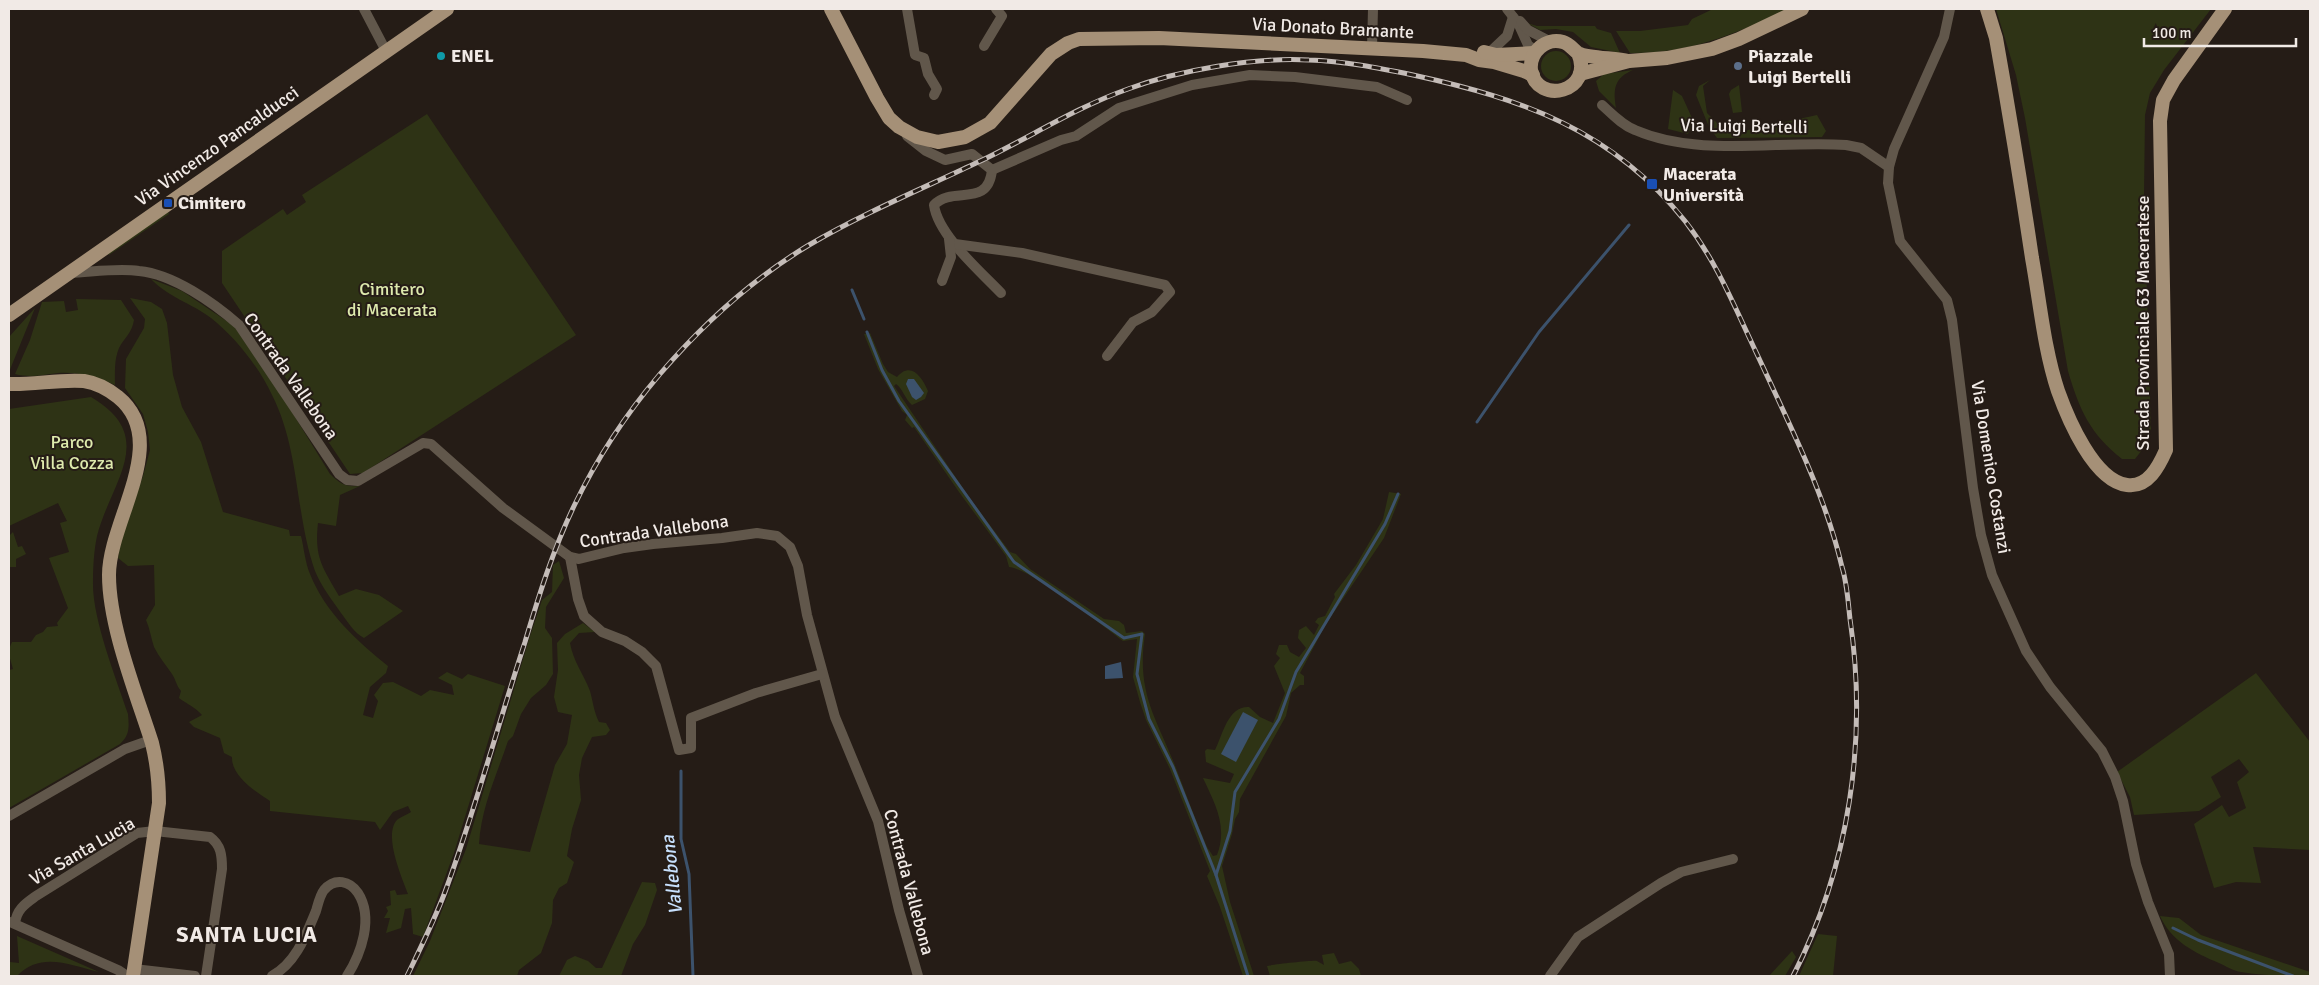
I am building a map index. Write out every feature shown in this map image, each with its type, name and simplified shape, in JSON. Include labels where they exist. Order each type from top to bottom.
[{"type":"main road","name":"Via Vincenzo Pancalducci","points":[[9,315],[447,9]]},
{"type":"main road","name":"Via Donato Bramante","points":[[831,9],[889,118],[899,127],[916,137],[938,142],[956,140],[974,133],[990,123],[1050,54],[1068,42],[1079,39],[1159,38],[1372,48],[1466,55],[1480,52],[1496,55],[1535,52]]},
{"type":"main road","name":"Via Donato Bramante","points":[[1466,55],[1524,71],[1533,76],[1543,87],[1558,91],[1571,86],[1580,74],[1628,61],[1667,58],[1712,49],[1739,39],[1802,9]]},
{"type":"main road","name":"Strada Provinciale 63 Maceratese","points":[[1987,9],[1996,38],[2043,325],[2058,389],[2070,420],[2091,457],[2108,477],[2121,484],[2133,486],[2146,480],[2158,467],[2166,450],[2160,121],[2163,100],[2174,80],[2225,9]]},
{"type":"main road","name":"Via Donato Bramante","points":[[1550,41],[1562,41],[1569,44],[1578,53],[1628,61]]},
{"type":"main road","points":[[1533,76],[1531,68],[1535,52],[1550,41]]},
{"type":"main road","points":[[1578,53],[1581,59],[1580,74]]},
{"type":"main road","points":[[9,324],[38,293]]},
{"type":"main road","points":[[11,385],[60,389],[97,388],[116,396],[128,408],[138,426],[138,464],[113,542],[109,576],[114,618],[148,739],[157,763],[159,802],[131,974]]},
{"type":"main road","points":[[148,739],[154,787],[155,831]]},
{"type":"street","points":[[364,9],[386,51]]},
{"type":"street","points":[[838,9],[838,24]]},
{"type":"street","points":[[907,9],[915,55],[924,58],[928,74],[937,89],[934,95]]},
{"type":"street","points":[[984,46],[1002,16],[996,9]]},
{"type":"street","points":[[1372,48],[1373,9]]},
{"type":"street","name":"Via Domenico Costanzi","points":[[1950,9],[1944,37],[1909,114],[1889,167],[1888,183],[1900,242],[1947,300],[1952,320],[1973,488],[1981,535],[1992,575],[2026,651],[2050,687],[2102,751],[2115,777],[2123,801],[2136,864],[2148,902],[2169,954],[2170,976]]},
{"type":"street","points":[[1510,13],[1528,30],[1550,41]]},
{"type":"street","points":[[1510,13],[1528,45],[1535,52]]},
{"type":"street","points":[[1489,53],[1507,36],[1510,13]]},
{"type":"street","points":[[992,170],[1061,140],[1076,136],[1119,108],[1192,85],[1250,76],[1295,77],[1377,87],[1407,100]]},
{"type":"street","name":"Via Luigi Bertelli","points":[[1602,105],[1635,130],[1670,141],[1705,145],[1846,145],[1861,148],[1889,167]]},
{"type":"street","points":[[899,127],[911,141],[945,160],[972,154],[992,170]]},
{"type":"street","points":[[992,170],[991,179],[986,188],[976,194],[940,198],[934,205],[935,214],[952,242],[1001,293]]},
{"type":"street","points":[[942,281],[951,257],[952,242]]},
{"type":"street","points":[[952,242],[1022,253],[1165,286],[1170,292],[1152,312],[1134,322],[1107,356]]},
{"type":"street","name":"Contrada Vallebona","points":[[67,273],[124,270],[156,274],[210,302],[239,325],[339,474],[347,480],[358,481],[412,447],[423,443],[431,444],[503,508],[570,558],[579,559],[624,548],[722,538],[757,532],[777,536],[790,547],[794,554],[834,717],[878,822],[899,910],[918,976]]},
{"type":"street","points":[[570,558],[578,600],[584,616],[602,632],[625,641],[642,652],[656,666],[679,750],[691,748],[691,718],[756,693],[822,674]]},
{"type":"street","points":[[9,816],[125,749],[148,739]]},
{"type":"street","name":"Via Santa Lucia","points":[[12,922],[17,912],[36,896],[128,838],[145,831],[210,837],[217,842],[221,851],[222,869],[206,976]]},
{"type":"street","points":[[1550,976],[1578,937],[1661,883],[1681,872],[1733,859]]},
{"type":"street","points":[[272,976],[288,963],[300,947],[324,890],[333,882],[342,881],[354,888],[360,896],[364,908],[365,933],[358,956],[348,976]]},
{"type":"street","points":[[12,922],[118,970],[131,974],[195,976]]},
{"type":"green space","points":[[1713,9],[1787,9],[1749,27],[1711,41],[1672,50],[1630,53],[1616,31],[1640,31],[1688,25],[1692,19]]},
{"type":"green space","points":[[1996,9],[2211,9],[2164,70],[2150,93],[2145,115],[2144,195],[2151,429],[2142,450],[2135,459],[2122,459],[2102,440],[2081,409],[2072,385],[2068,371],[2025,118],[2016,75]]},
{"type":"green space","points":[[1527,23],[1537,26],[1595,26],[1597,29],[1611,33],[1620,53],[1591,47],[1573,32],[1556,29],[1540,30]]},
{"type":"green space","points":[[1556,51],[1562,52],[1570,60],[1570,72],[1562,80],[1556,81],[1550,80],[1542,72],[1541,66],[1542,60],[1550,52]]},
{"type":"green space","points":[[1633,70],[1622,77],[1616,85],[1616,108],[1599,91],[1596,81],[1604,74]]},
{"type":"green space","points":[[1710,80],[1703,86],[1707,113],[1722,128],[1730,132],[1739,132],[1817,115],[1826,131],[1822,137],[1717,138],[1709,127],[1696,95],[1699,86]]},
{"type":"green space","points":[[1739,85],[1742,112],[1733,113],[1729,94],[1731,90]]},
{"type":"green space","points":[[1673,90],[1682,96],[1697,129],[1689,131],[1688,134],[1668,129]]},
{"type":"green space","name":"Cimitero di Macerata","points":[[427,114],[576,335],[363,473],[350,474],[222,283],[222,251],[283,209],[287,215],[306,202],[302,195]]},
{"type":"green space","points":[[168,211],[169,214],[109,255],[107,252]]},
{"type":"green space","points":[[151,279],[182,291],[234,326],[284,399],[330,474],[344,484],[360,486],[340,495],[336,526],[318,523],[317,545],[324,570],[339,596],[356,589],[379,595],[403,611],[364,638],[354,630],[341,613],[323,587],[315,571],[304,527],[288,438],[267,384],[246,353],[229,334],[211,318],[165,291]]},
{"type":"green space","points":[[130,298],[151,302],[162,309],[167,323],[173,375],[182,407],[201,442],[223,512],[289,530],[290,536],[301,536],[308,569],[324,601],[343,625],[388,666],[386,673],[370,687],[363,715],[373,718],[378,701],[374,695],[383,683],[393,682],[421,696],[430,690],[454,695],[452,685],[438,678],[447,672],[462,679],[468,674],[505,686],[454,853],[423,937],[413,934],[411,908],[405,909],[401,928],[386,933],[390,918],[384,918],[388,911],[386,907],[391,905],[390,891],[395,890],[397,895],[408,894],[398,868],[392,836],[393,827],[397,820],[411,812],[408,806],[393,812],[380,830],[375,822],[270,811],[270,801],[245,783],[240,777],[233,764],[232,757],[224,753],[220,738],[194,727],[189,722],[202,715],[179,698],[181,691],[154,647],[146,620],[155,605],[154,565],[128,566],[118,558],[122,534],[143,476],[150,450],[143,414],[125,388],[126,359],[144,328],[145,319]]},
{"type":"green space","points":[[76,299],[121,300],[134,320],[132,328],[117,353],[115,385],[94,377],[73,373],[31,376],[15,374],[30,340],[42,302],[64,301],[66,312],[78,310]]},
{"type":"green space","points":[[35,308],[9,372],[9,337]]},
{"type":"green space","points":[[870,333],[888,372],[897,377],[902,372],[911,371],[923,381],[928,391],[925,399],[912,405],[898,386],[896,384],[894,386],[969,497],[1010,552],[1016,554],[1030,569],[1104,619],[1119,621],[1124,625],[1126,633],[1142,631],[1145,634],[1143,673],[1150,704],[1207,847],[1213,856],[1217,855],[1220,844],[1221,825],[1216,806],[1203,778],[1230,783],[1234,774],[1206,762],[1205,751],[1207,749],[1215,750],[1227,722],[1236,711],[1242,708],[1249,707],[1260,717],[1273,723],[1285,693],[1274,666],[1280,658],[1276,654],[1279,645],[1287,645],[1290,652],[1299,657],[1306,648],[1298,638],[1299,630],[1306,626],[1314,635],[1319,625],[1315,622],[1318,618],[1325,616],[1335,597],[1334,594],[1356,565],[1383,519],[1389,492],[1401,494],[1384,538],[1326,624],[1300,673],[1304,676],[1304,685],[1300,685],[1291,693],[1286,716],[1240,799],[1239,812],[1235,819],[1222,866],[1230,902],[1254,976],[1243,976],[1220,907],[1207,876],[1210,871],[1170,769],[1146,720],[1133,677],[1137,639],[1123,641],[1049,587],[1019,570],[1009,567],[1006,556],[914,427],[912,428],[905,420],[907,415],[902,411],[878,369],[864,334]]},
{"type":"green space","name":"Parco Villa Cozza","points":[[91,397],[111,412],[123,428],[126,444],[125,461],[97,536],[93,582],[96,613],[100,630],[128,714],[128,730],[126,737],[120,744],[9,808],[9,670],[13,669],[9,649],[12,642],[31,642],[36,635],[43,632],[47,627],[58,626],[57,623],[68,608],[49,558],[69,552],[60,523],[67,521],[58,503],[9,526],[9,409]]},
{"type":"green space","points":[[13,532],[18,547],[22,546],[26,554],[16,559],[16,567],[9,567],[9,536]]},
{"type":"green space","points":[[559,561],[564,578],[546,607],[545,628],[552,638],[553,674],[546,685],[531,698],[521,714],[513,736],[508,741],[486,804],[479,844],[530,852],[555,765],[567,744],[572,715],[558,712],[554,697],[558,670],[557,643],[565,634],[583,623],[595,632],[579,633],[570,643],[571,650],[590,691],[599,722],[606,723],[610,730],[606,735],[592,737],[582,758],[579,775],[581,800],[572,829],[567,856],[574,862],[567,883],[559,888],[553,900],[552,923],[541,953],[519,970],[517,976],[413,976],[430,941],[466,849],[530,636],[542,600],[552,592],[553,565]]},
{"type":"green space","points":[[2256,673],[2310,742],[2310,850],[2253,847],[2261,883],[2236,882],[2214,888],[2194,824],[2222,805],[2229,817],[2246,808],[2237,782],[2249,772],[2239,759],[2211,777],[2221,797],[2199,811],[2134,815],[2130,797],[2117,772]]},
{"type":"green space","points":[[642,882],[655,883],[657,890],[645,925],[633,944],[621,976],[559,976],[567,960],[575,956],[588,961],[596,968],[602,968]]},
{"type":"green space","points":[[2160,916],[2179,918],[2201,935],[2310,972],[2310,976],[2258,974],[2232,970],[2201,955],[2177,939]]},
{"type":"green space","points":[[1818,934],[1837,936],[1833,976],[1799,976]]},
{"type":"green space","points":[[17,936],[99,972],[67,964],[46,962],[26,968],[17,976],[9,976],[9,956],[10,962],[19,963]]},
{"type":"green space","points":[[1792,951],[1796,957],[1785,976],[1769,976]]},
{"type":"green space","points":[[1334,953],[1339,964],[1351,961],[1359,969],[1361,976],[1270,976],[1267,966],[1314,961],[1324,965],[1322,955]]},
{"type":"water","points":[[908,379],[914,379],[924,393],[916,400],[912,397],[906,384]]},
{"type":"water","points":[[1121,662],[1123,678],[1105,679],[1105,666]]},
{"type":"water","points":[[1243,712],[1258,720],[1236,762],[1221,754]]},
{"type":"waterway","points":[[1477,422],[1539,332],[1629,225]]},
{"type":"waterway","points":[[852,290],[864,319]]},
{"type":"waterway","points":[[867,332],[882,370],[899,401],[1014,562],[1124,638],[1142,634],[1137,674],[1149,719],[1173,767],[1216,875]]},
{"type":"waterway","points":[[1248,976],[1216,875],[1230,831],[1235,792],[1279,719],[1296,672],[1385,524],[1398,494]]},
{"type":"waterway","name":"Vallebona","points":[[681,771],[681,839],[689,874],[693,976]]},
{"type":"waterway","points":[[2173,928],[2198,940],[2293,976]]},
{"type":"railway","points":[[407,976],[436,914],[456,861],[541,590],[566,523],[592,471],[624,421],[660,374],[693,338],[749,287],[809,245],[870,213],[993,155],[1088,105],[1128,89],[1170,76],[1217,66],[1288,60],[1348,63],[1453,84],[1492,95],[1563,123],[1596,141],[1627,163],[1657,190],[1685,221],[1717,271],[1737,310],[1811,473],[1833,535],[1845,579],[1848,599],[1855,665],[1857,711],[1855,756],[1849,802],[1840,847],[1828,891],[1812,934],[1793,976]]},
{"type":"place","name":"ENEL","points":[[441,56]]},
{"type":"place","name":"Piazzale Luigi Bertelli","points":[[1738,66]]},
{"type":"place","name":"Macerata Università","points":[[1652,184]]},
{"type":"place","name":"Cimitero","points":[[168,203]]},
{"type":"district","name":"SANTA LUCIA","points":[[247,934]]}]
